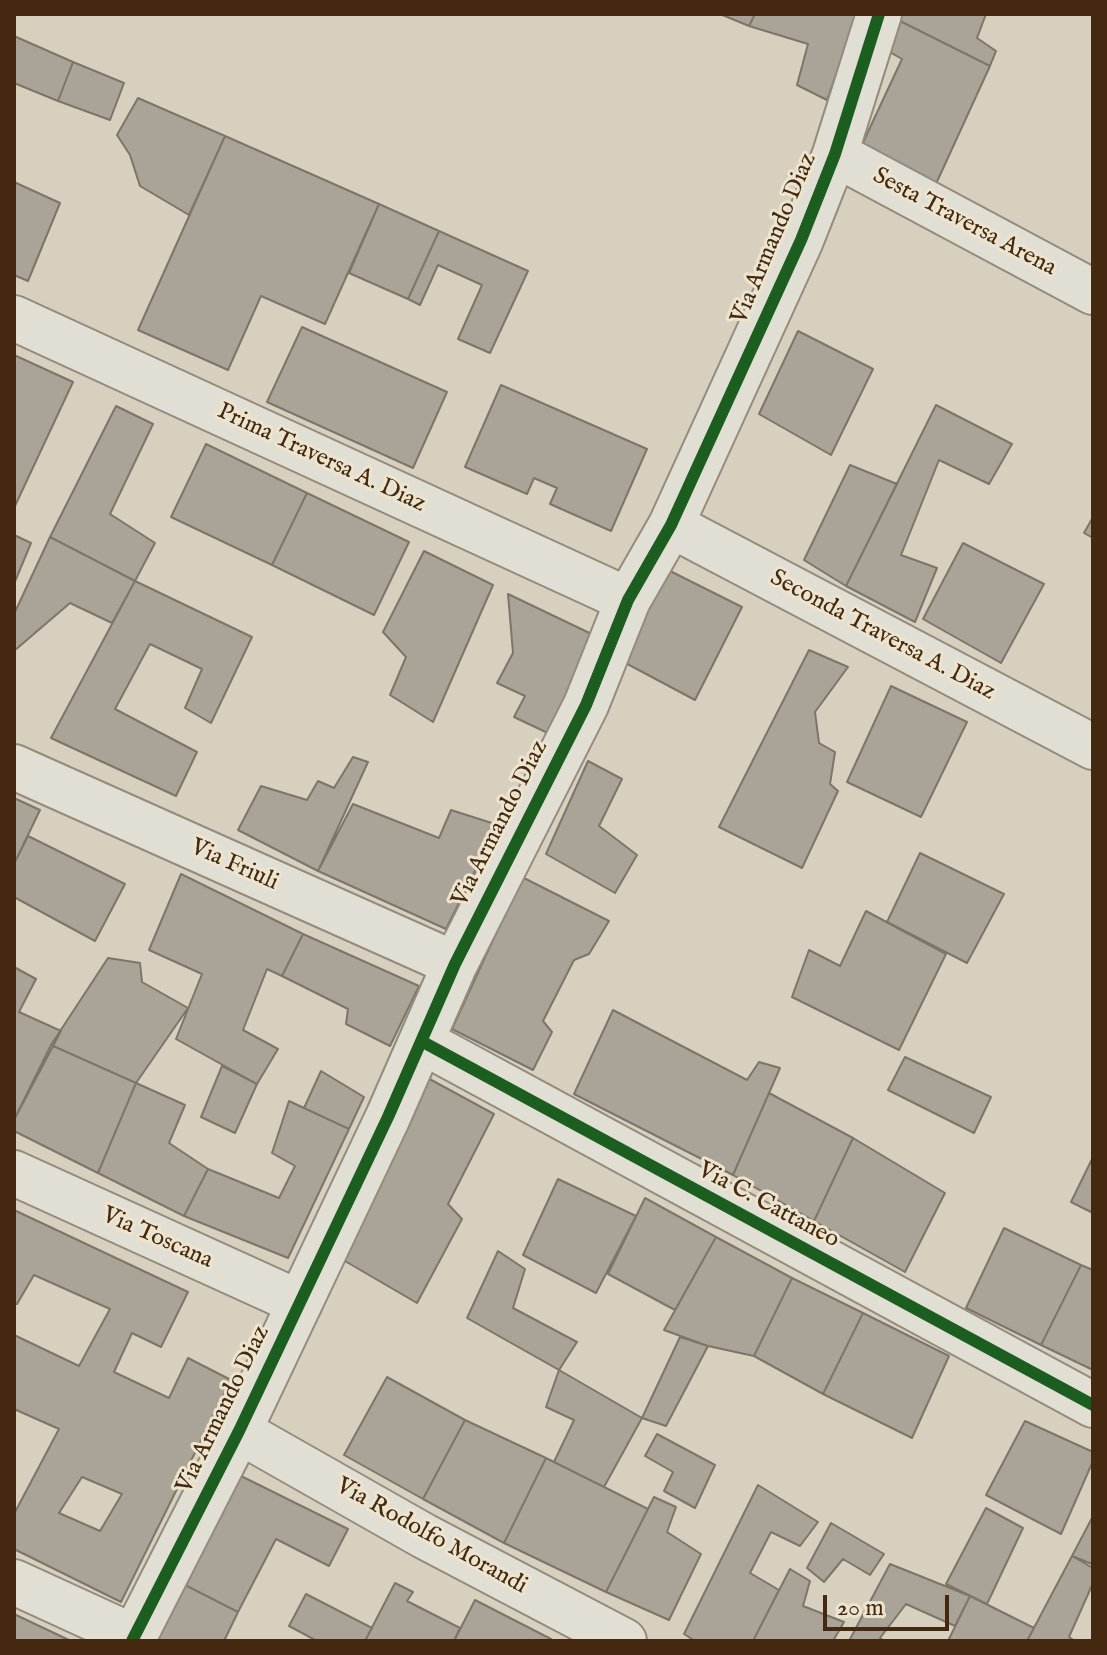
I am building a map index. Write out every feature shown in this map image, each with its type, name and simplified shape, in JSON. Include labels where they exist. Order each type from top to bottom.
[{"type":"street","name":"Via Armando Diaz","points":[[133,1639],[239,1431],[423,1042],[455,964],[586,705],[628,600],[671,525],[801,240],[835,154],[879,14]]},
{"type":"street","name":"Sesta Traversa Arena","points":[[835,154],[1093,292]]},
{"type":"street","name":"Prima Traversa A. Diaz","points":[[14,318],[628,600]]},
{"type":"street","name":"Seconda Traversa A. Diaz","points":[[671,525],[1093,747]]},
{"type":"street","name":"Via Friuli","points":[[14,767],[455,964]]},
{"type":"street","name":"Via C. Cattaneo","points":[[423,1042],[1093,1405]]},
{"type":"street","name":"Via Toscana","points":[[14,1173],[300,1303]]},
{"type":"street","name":"Via Rodolfo Morandi","points":[[239,1431],[424,1536],[624,1641]]},
{"type":"street","points":[[14,1582],[133,1639]]},
{"type":"building","points":[[720,14],[755,14],[749,26]]},
{"type":"building","points":[[755,14],[858,14],[827,100],[797,85],[808,44],[749,26]]},
{"type":"building","points":[[902,14],[986,14],[977,38],[996,51],[990,66],[900,21]]},
{"type":"building","points":[[900,21],[990,66],[935,186],[860,149],[902,59],[886,50]]},
{"type":"building","points":[[14,36],[73,62],[58,101],[14,83]]},
{"type":"building","points":[[73,62],[124,83],[110,120],[58,101]]},
{"type":"building","points":[[138,98],[225,136],[189,215],[140,186],[130,155],[117,135]]},
{"type":"building","points":[[225,136],[379,204],[325,324],[261,296],[228,370],[138,330]]},
{"type":"building","points":[[14,182],[60,203],[28,281],[14,275]]},
{"type":"building","points":[[379,204],[439,231],[408,299],[349,273]]},
{"type":"building","points":[[439,231],[528,271],[490,353],[458,339],[482,285],[438,265],[420,305],[408,299]]},
{"type":"building","points":[[302,327],[447,392],[413,468],[267,402]]},
{"type":"building","points":[[798,331],[873,369],[831,455],[759,414]]},
{"type":"building","points":[[14,355],[73,382],[14,508]]},
{"type":"building","points":[[501,385],[647,449],[611,531],[550,504],[557,488],[534,478],[527,494],[465,467]]},
{"type":"building","points":[[936,405],[1012,444],[989,484],[939,460],[901,555],[937,568],[915,622],[846,586]]},
{"type":"building","points":[[116,406],[153,424],[110,514],[155,543],[135,581],[50,537]]},
{"type":"building","points":[[206,444],[307,493],[272,565],[171,517]]},
{"type":"building","points":[[850,465],[897,484],[846,586],[804,560]]},
{"type":"building","points":[[307,493],[409,542],[374,615],[272,565]]},
{"type":"building","points":[[1093,517],[1093,538],[1084,533]]},
{"type":"building","points":[[14,535],[31,543],[14,584]]},
{"type":"building","points":[[50,537],[135,581],[112,623],[70,603],[14,651],[14,614]]},
{"type":"building","points":[[963,543],[1044,584],[1001,663],[923,619]]},
{"type":"building","points":[[424,551],[493,585],[433,722],[390,695],[406,657],[383,632]]},
{"type":"building","points":[[664,568],[742,607],[695,700],[618,659]]},
{"type":"building","points":[[135,581],[252,637],[211,723],[185,708],[202,669],[150,644],[115,709],[197,752],[176,796],[51,738]]},
{"type":"building","points":[[508,594],[602,639],[552,735],[514,717],[525,696],[497,683],[513,653]]},
{"type":"building","points":[[809,650],[848,667],[815,712],[819,743],[835,752],[830,784],[838,791],[802,868],[719,827]]},
{"type":"building","points":[[891,686],[967,722],[921,817],[847,782]]},
{"type":"building","points":[[353,757],[368,762],[318,871],[238,830],[261,786],[307,800],[318,781],[334,788]]},
{"type":"building","points":[[588,761],[622,779],[599,826],[637,855],[615,893],[546,854]]},
{"type":"building","points":[[14,798],[40,810],[14,864]]},
{"type":"building","points":[[353,804],[439,838],[451,810],[498,825],[446,929],[318,871]]},
{"type":"building","points":[[28,836],[125,884],[95,941],[14,897],[14,864]]},
{"type":"building","points":[[920,853],[1004,894],[967,963],[887,922]]},
{"type":"building","points":[[181,874],[303,934],[282,976],[267,969],[243,1030],[278,1049],[257,1084],[176,1039],[202,974],[149,950]]},
{"type":"building","points":[[522,877],[609,921],[589,954],[574,960],[543,1021],[552,1032],[533,1070],[452,1029]]},
{"type":"building","points":[[866,911],[946,954],[899,1050],[792,997],[809,950],[840,966]]},
{"type":"building","points":[[303,934],[419,986],[390,1046],[346,1024],[348,1009],[282,976]]},
{"type":"building","points":[[108,958],[140,963],[142,982],[188,1008],[136,1083],[51,1045]]},
{"type":"building","points":[[14,967],[36,979],[19,1012],[61,1031],[14,1120]]},
{"type":"building","points":[[613,1010],[747,1080],[759,1062],[780,1068],[733,1175],[574,1094]]},
{"type":"building","points":[[51,1045],[136,1083],[98,1173],[14,1131],[14,1120]]},
{"type":"building","points":[[905,1057],[991,1097],[974,1133],[888,1090]]},
{"type":"building","points":[[222,1066],[257,1084],[235,1133],[201,1117]]},
{"type":"building","points":[[321,1071],[364,1097],[349,1129],[304,1108]]},
{"type":"building","points":[[424,1076],[494,1114],[448,1204],[462,1219],[417,1303],[338,1257]]},
{"type":"building","points":[[136,1083],[185,1105],[169,1143],[208,1169],[184,1216],[98,1173]]},
{"type":"building","points":[[769,1093],[853,1138],[814,1221],[733,1175]]},
{"type":"building","points":[[289,1101],[349,1129],[288,1258],[184,1216],[208,1169],[279,1198],[295,1166],[272,1153]]},
{"type":"building","points":[[853,1138],[945,1193],[905,1272],[814,1221]]},
{"type":"building","points":[[1093,1157],[1093,1213],[1071,1202]]},
{"type":"building","points":[[558,1179],[636,1216],[596,1293],[523,1255]]},
{"type":"building","points":[[645,1198],[716,1237],[675,1310],[608,1274]]},
{"type":"building","points":[[14,1210],[188,1292],[161,1347],[132,1333],[114,1372],[169,1398],[188,1358],[231,1380],[121,1602],[14,1549],[14,1514],[59,1429],[14,1409],[14,1335],[79,1366],[110,1309],[34,1275],[17,1304],[14,1303]],"holes":[[[82,1477],[122,1494],[100,1531],[59,1513]]]},
{"type":"building","points":[[1004,1228],[1081,1265],[1041,1345],[966,1308]]},
{"type":"building","points":[[716,1237],[792,1278],[754,1356],[708,1346],[664,1330]]},
{"type":"building","points":[[498,1251],[525,1269],[513,1308],[577,1342],[559,1370],[467,1318]]},
{"type":"building","points":[[1081,1265],[1093,1270],[1093,1370],[1041,1345]]},
{"type":"building","points":[[792,1278],[863,1313],[823,1394],[754,1356]]},
{"type":"building","points":[[863,1313],[949,1356],[912,1438],[823,1394]]},
{"type":"building","points":[[680,1337],[708,1346],[666,1426],[642,1418]]},
{"type":"building","points":[[559,1370],[642,1418],[604,1487],[554,1462],[574,1420],[546,1407]]},
{"type":"building","points":[[387,1377],[465,1420],[423,1499],[344,1455]]},
{"type":"building","points":[[465,1420],[546,1458],[504,1543],[423,1499]]},
{"type":"building","points":[[1025,1421],[1093,1452],[1093,1461],[1061,1534],[986,1495]]},
{"type":"building","points":[[657,1434],[715,1465],[695,1508],[664,1491],[673,1472],[645,1456]]},
{"type":"building","points":[[546,1458],[648,1509],[606,1592],[504,1543]]},
{"type":"building","points":[[241,1476],[348,1529],[329,1566],[276,1539],[238,1612],[185,1585]]},
{"type":"building","points":[[758,1485],[818,1522],[800,1546],[771,1532],[750,1573],[779,1590],[753,1641],[695,1641],[684,1634]]},
{"type":"building","points":[[654,1497],[676,1507],[667,1532],[701,1554],[669,1620],[606,1592]]},
{"type":"building","points":[[986,1508],[1023,1528],[987,1604],[946,1584]]},
{"type":"building","points":[[1093,1516],[1093,1562],[1092,1564],[1072,1556]]},
{"type":"building","points":[[831,1523],[884,1554],[870,1575],[843,1559],[824,1582],[807,1568]]},
{"type":"building","points":[[1072,1556],[1093,1568],[1093,1583],[1069,1637],[1075,1641],[1027,1641]]},
{"type":"building","points":[[890,1564],[970,1596],[955,1626],[906,1604],[880,1638],[885,1641],[849,1641]]},
{"type":"building","points":[[790,1569],[810,1581],[803,1606],[844,1622],[833,1641],[753,1641]]},
{"type":"building","points":[[395,1583],[413,1592],[407,1601],[460,1628],[454,1641],[365,1641]]},
{"type":"building","points":[[185,1585],[238,1612],[224,1641],[156,1641]]},
{"type":"building","points":[[306,1594],[372,1628],[365,1641],[317,1641],[289,1626]]},
{"type":"building","points":[[970,1596],[1034,1628],[1027,1641],[948,1641]]},
{"type":"building","points":[[475,1600],[551,1639],[550,1641],[454,1641]]},
{"type":"building","points":[[14,1614],[71,1641],[14,1641]]},
{"type":"cycle path","points":[[132,1641],[239,1431],[388,1117],[455,964],[586,705],[628,600],[671,525],[801,240],[835,154],[879,14]]},
{"type":"cycle path","points":[[423,1042],[1093,1405]]}]
